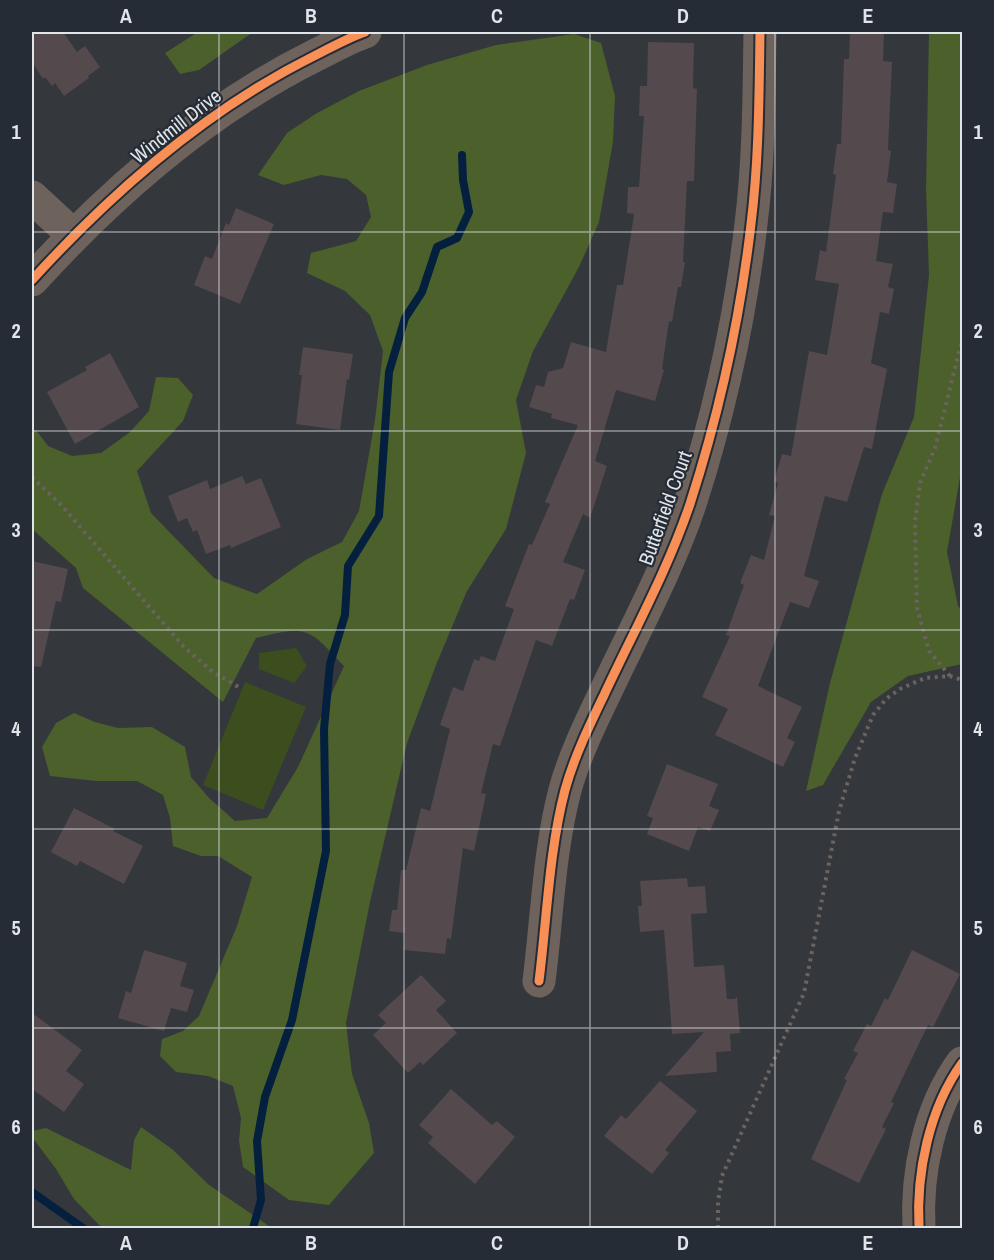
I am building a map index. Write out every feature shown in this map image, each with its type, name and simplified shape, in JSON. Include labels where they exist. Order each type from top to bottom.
[{"type":"street","name":"Windmill Drive","points":[[32,280],[73,235],[176,145],[219,112],[285,71],[365,32]]},
{"type":"street","name":"Butterfield Court","points":[[539,981],[556,837],[566,788],[590,725],[668,559],[684,518],[701,470],[724,381],[752,223],[759,131],[760,32]]},
{"type":"street","points":[[32,197],[73,235]]},
{"type":"street","points":[[919,1228],[918,1203],[923,1157],[937,1113],[963,1063]]},
{"type":"path","points":[[950,676],[928,651],[917,608],[915,522],[920,483],[935,448],[963,340]]},
{"type":"path","points":[[32,477],[62,506],[184,647],[213,672],[242,689]]},
{"type":"path","points":[[718,1228],[718,1202],[723,1176],[804,993],[839,811],[855,758],[873,716],[887,698],[900,689],[925,678],[950,676],[963,680]]},
{"type":"green space","points":[[198,32],[253,32],[199,70],[180,74],[165,53]]},
{"type":"green space","points":[[929,32],[962,32],[962,466],[947,552],[958,606],[962,611],[962,664],[908,676],[871,702],[823,785],[806,791],[830,683],[882,494],[914,417],[929,275],[926,190]]},
{"type":"green space","points":[[574,34],[601,43],[615,96],[613,142],[599,222],[579,267],[533,351],[516,400],[526,453],[506,529],[467,591],[407,743],[370,902],[346,1023],[352,1074],[369,1123],[374,1153],[329,1205],[289,1200],[243,1167],[239,1141],[241,1118],[233,1086],[208,1076],[176,1072],[160,1056],[162,1039],[183,1031],[199,1016],[237,926],[252,877],[218,856],[201,856],[173,846],[170,818],[163,795],[137,781],[96,781],[50,776],[42,747],[56,723],[74,713],[118,728],[152,727],[185,747],[191,777],[209,798],[235,821],[267,818],[298,767],[344,666],[323,644],[306,633],[287,632],[256,638],[223,702],[83,588],[76,568],[32,529],[32,430],[36,430],[48,446],[72,456],[101,453],[130,432],[149,411],[156,377],[178,378],[193,395],[183,421],[137,471],[151,513],[214,578],[257,594],[307,559],[342,542],[359,511],[375,420],[383,351],[370,315],[345,291],[307,273],[311,253],[356,241],[371,217],[366,195],[347,179],[321,175],[284,185],[258,175],[287,133],[317,113],[359,91],[427,65],[496,45]]},
{"type":"green space","points":[[296,648],[307,666],[294,683],[259,669],[259,653]]},
{"type":"green space","points":[[245,682],[306,707],[263,810],[203,785]]},
{"type":"green space","points":[[141,1127],[172,1149],[209,1185],[272,1228],[102,1228],[74,1199],[56,1169],[32,1137],[32,1131],[46,1128],[131,1170],[134,1140]]},
{"type":"building","points":[[32,32],[63,32],[77,52],[85,46],[100,67],[64,96],[55,83],[52,86],[45,77],[43,79],[32,62]]},
{"type":"building","points":[[850,32],[884,33],[883,61],[892,62],[888,150],[891,151],[887,182],[897,184],[893,213],[883,212],[876,261],[893,264],[888,287],[894,289],[889,314],[880,312],[871,363],[887,369],[872,449],[864,447],[847,502],[825,496],[804,576],[819,581],[809,608],[790,602],[758,686],[802,707],[787,738],[795,742],[783,767],[715,735],[728,709],[702,697],[730,636],[726,635],[744,585],[740,583],[751,555],[764,560],[775,516],[769,515],[778,483],[774,481],[782,454],[791,456],[809,351],[827,355],[839,284],[815,280],[820,250],[826,252],[836,175],[833,174],[837,144],[841,144],[844,59],[849,59]]},
{"type":"building","points":[[648,42],[694,43],[693,88],[697,89],[694,181],[687,181],[683,262],[685,262],[672,322],[669,321],[662,369],[664,370],[655,401],[616,390],[595,461],[607,466],[590,518],[583,514],[563,562],[585,570],[574,600],[570,599],[552,646],[536,640],[500,746],[493,744],[481,793],[486,794],[474,851],[463,848],[451,939],[447,938],[445,954],[404,950],[405,933],[389,931],[392,910],[397,910],[401,870],[406,870],[421,808],[430,811],[450,729],[440,725],[453,687],[463,691],[474,659],[479,661],[481,656],[495,661],[514,609],[505,606],[529,544],[532,545],[550,504],[545,502],[578,425],[551,418],[552,414],[529,407],[536,385],[544,387],[548,372],[563,368],[571,342],[606,352],[617,285],[623,285],[634,214],[627,213],[628,187],[639,187],[644,116],[639,116],[640,86],[647,86]]},
{"type":"building","points":[[236,208],[274,224],[240,304],[194,285],[205,256],[212,259],[226,223],[229,225]]},
{"type":"building","points":[[303,347],[353,354],[340,430],[296,424]]},
{"type":"building","points":[[110,353],[139,407],[75,444],[47,392],[87,370],[85,367]]},
{"type":"building","points":[[242,476],[246,484],[261,478],[281,527],[231,548],[230,545],[206,554],[197,530],[193,532],[187,518],[178,522],[168,496],[207,480],[210,489]]},
{"type":"building","points":[[32,561],[68,569],[61,602],[56,601],[41,667],[32,666]]},
{"type":"building","points":[[667,764],[718,784],[709,806],[719,810],[710,831],[698,827],[689,851],[647,834],[653,818],[647,816]]},
{"type":"building","points":[[74,808],[143,846],[124,884],[80,861],[77,866],[51,852]]},
{"type":"building","points":[[687,878],[688,887],[705,886],[707,913],[691,914],[694,967],[724,965],[727,999],[735,999],[737,996],[740,1033],[730,1034],[731,1051],[716,1052],[717,1072],[665,1076],[704,1032],[672,1034],[664,930],[640,932],[638,906],[642,906],[640,881]]},
{"type":"building","points":[[144,950],[187,963],[180,986],[194,990],[187,1012],[171,1008],[164,1031],[118,1018],[126,991],[131,993]]},
{"type":"building","points":[[912,950],[960,974],[933,1027],[928,1025],[891,1102],[894,1103],[882,1127],[886,1129],[859,1183],[811,1159],[847,1080],[844,1079],[858,1053],[853,1051],[867,1024],[871,1026],[885,998],[888,1000]]},
{"type":"building","points":[[421,975],[446,1001],[436,1010],[457,1033],[423,1065],[420,1062],[408,1073],[373,1035],[386,1023],[378,1015]]},
{"type":"building","points":[[32,1013],[82,1050],[66,1071],[84,1084],[64,1112],[32,1089]]},
{"type":"building","points":[[660,1081],[697,1111],[665,1150],[669,1153],[652,1174],[604,1136],[621,1115],[626,1119]]},
{"type":"building","points":[[451,1089],[492,1125],[497,1121],[515,1137],[475,1184],[428,1143],[433,1137],[419,1125]]},
{"type":"waterway","points":[[253,1228],[261,1200],[257,1141],[265,1097],[292,1020],[326,851],[324,729],[330,664],[345,615],[348,566],[379,516],[389,372],[405,318],[422,292],[437,247],[457,238],[469,212],[463,180],[462,155]]},
{"type":"waterway","points":[[32,1192],[83,1228]]},
{"type":"cycle path","points":[[32,280],[95,215],[164,154],[200,126],[237,100],[276,77],[365,32]]},
{"type":"cycle path","points":[[539,981],[555,837],[565,790],[588,729],[672,552],[690,504],[719,401],[735,331],[754,200],[760,32]]},
{"type":"cycle path","points":[[919,1228],[920,1185],[927,1142],[941,1100],[962,1063]]}]
